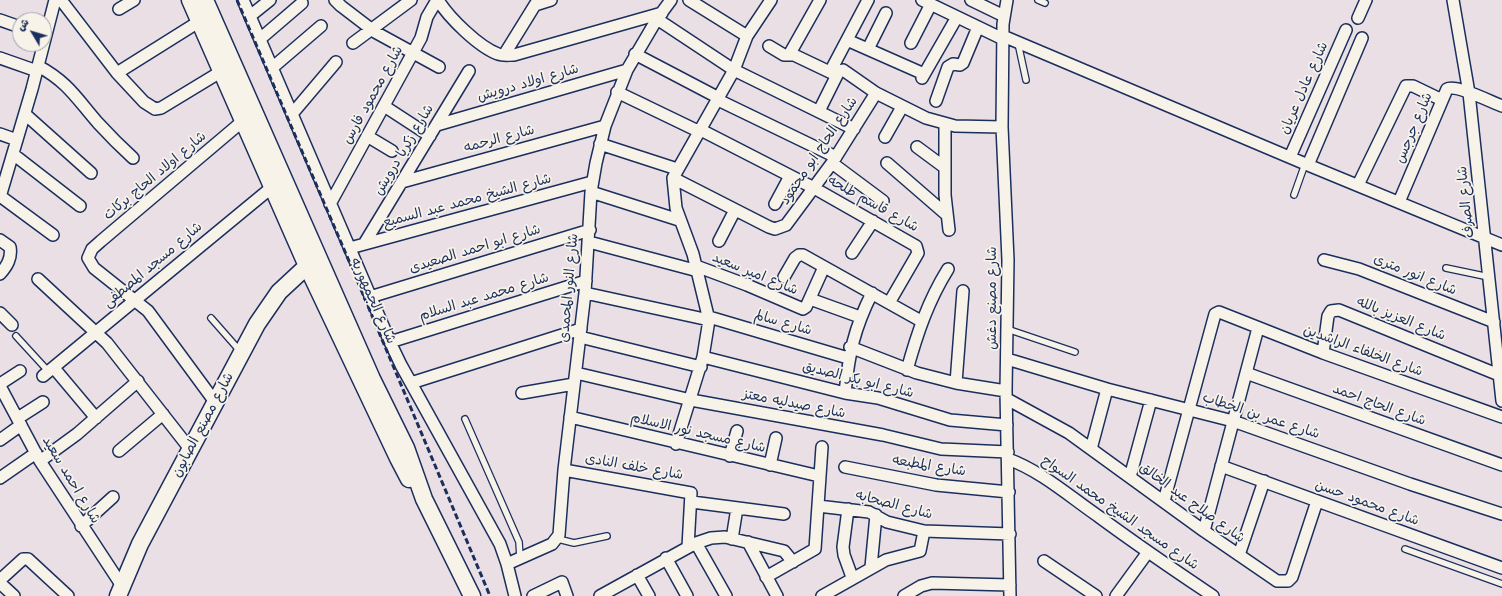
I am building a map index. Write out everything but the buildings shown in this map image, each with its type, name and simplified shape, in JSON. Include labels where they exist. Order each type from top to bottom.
[{"type":"main road","points":[[190,0],[244,120],[278,182],[307,266],[347,336]]},
{"type":"main road","points":[[205,0],[278,182],[347,336],[398,458],[412,484],[424,499],[472,596]]},
{"type":"main road","name":"شارع مصنع الصابون","points":[[120,591],[140,544],[215,402],[267,308],[279,292],[307,266]]},
{"type":"street","points":[[51,12],[54,0]]},
{"type":"street","points":[[61,0],[117,73],[150,106],[161,108],[222,71]]},
{"type":"street","points":[[119,10],[134,0]]},
{"type":"street","name":"شارع الجمهوريه","points":[[243,0],[390,342],[500,544],[515,596]]},
{"type":"street","points":[[250,16],[270,0]]},
{"type":"street","points":[[335,0],[340,6],[371,28],[413,53],[439,66]]},
{"type":"street","points":[[353,43],[371,28],[411,0]]},
{"type":"street","points":[[437,0],[449,16],[464,31],[491,50],[504,55],[514,55],[660,16],[734,70],[854,128]]},
{"type":"street","name":"شارع محمود فارس","points":[[330,204],[423,34],[427,17],[437,0]]},
{"type":"street","points":[[504,55],[536,3],[551,0]]},
{"type":"street","name":"شارع النور المحمدى","points":[[558,539],[564,470],[585,293],[592,187],[600,144],[617,92],[627,70],[635,54],[671,0]]},
{"type":"street","points":[[689,0],[747,36]]},
{"type":"street","points":[[676,444],[702,362],[709,319],[689,240],[680,220],[674,198],[675,174],[734,70],[747,36],[771,0]]},
{"type":"street","points":[[789,55],[820,0]]},
{"type":"street","points":[[819,111],[847,40],[868,0]]},
{"type":"street","points":[[971,0],[1004,16]]},
{"type":"street","name":"شارع مصنع دغش","points":[[1007,0],[1004,16],[1003,38],[1002,127],[1007,205],[1008,329],[1006,395],[1010,591]]},
{"type":"street","points":[[1358,18],[1366,0]]},
{"type":"street","name":"شارع الصرف","points":[[1453,0],[1469,93],[1502,401]]},
{"type":"street","points":[[911,43],[927,2],[1003,38],[1018,42],[1502,245]]},
{"type":"street","points":[[260,39],[302,3]]},
{"type":"street","points":[[868,49],[886,13]]},
{"type":"street","points":[[847,40],[923,76],[956,17]]},
{"type":"street","points":[[0,20],[12,24]]},
{"type":"street","points":[[117,73],[200,21]]},
{"type":"street","points":[[272,68],[321,26]]},
{"type":"street","points":[[936,101],[948,67],[954,64],[960,65],[963,63],[978,27]]},
{"type":"street","name":"شارع عادل عريان","points":[[1290,157],[1346,30]]},
{"type":"street","points":[[1306,164],[1362,38]]},
{"type":"street","points":[[769,46],[789,55],[794,55],[833,73],[843,70],[876,93],[926,118],[945,124],[1002,127]]},
{"type":"street","points":[[42,52],[25,114],[0,196],[53,236]]},
{"type":"street","points":[[635,54],[834,160],[883,201]]},
{"type":"street","points":[[0,58],[52,74],[67,86],[98,123],[132,158]]},
{"type":"street","points":[[292,114],[336,62]]},
{"type":"street","name":"شارع اولاد درويش","points":[[437,124],[627,70]]},
{"type":"street","name":"شارع زكريا درويش","points":[[364,244],[470,71]]},
{"type":"street","points":[[1358,185],[1406,86],[1413,86],[1442,100]]},
{"type":"street","name":"شارع جرجس","points":[[1399,202],[1447,89],[1450,87],[1469,93]]},
{"type":"street","name":"شارع قاسم طلحه","points":[[617,92],[699,130],[814,188],[916,246],[918,253],[889,303]]},
{"type":"street","name":"شارع الحاج ابو محمود","points":[[735,210],[769,227],[781,228],[786,225],[834,160],[876,93]]},
{"type":"street","points":[[1469,93],[1502,106]]},
{"type":"street","points":[[384,106],[430,136]]},
{"type":"street","points":[[885,138],[902,106]]},
{"type":"street","points":[[25,114],[91,173]]},
{"type":"street","name":"شارع اولاد الحاج بركات","points":[[136,300],[94,268],[88,258],[92,248],[244,120]]},
{"type":"street","points":[[945,124],[944,167],[947,215],[950,230]]},
{"type":"street","name":"شارع الرحمه","points":[[402,182],[605,126]]},
{"type":"street","points":[[0,134],[17,140]]},
{"type":"street","points":[[367,136],[392,151]]},
{"type":"street","points":[[600,144],[675,174],[735,210],[719,242]]},
{"type":"street","points":[[917,146],[944,167]]},
{"type":"street","points":[[13,154],[80,206]]},
{"type":"street","points":[[887,163],[947,215]]},
{"type":"street","points":[[775,204],[790,176]]},
{"type":"street","name":"شارع مسجد المصطفى","points":[[48,372],[278,182]]},
{"type":"street","points":[[592,187],[680,220]]},
{"type":"street","name":"شارع الشيخ محمد عبد السميع","points":[[350,248],[592,187]]},
{"type":"street","points":[[852,253],[873,221]]},
{"type":"street","name":"شارع ابو احمد الصعيدى","points":[[370,296],[590,230]]},
{"type":"street","points":[[0,240],[10,247],[11,253],[7,264],[0,274]]},
{"type":"street","points":[[589,242],[697,269]]},
{"type":"street","points":[[784,277],[795,258],[799,255],[824,267],[921,321]]},
{"type":"street","name":"شارع انور مترى","points":[[1324,260],[1359,269],[1494,322]]},
{"type":"street","name":"شارع امير سعيد","points":[[697,269],[747,285],[801,309],[806,307],[824,267]]},
{"type":"street","points":[[907,370],[921,321],[933,293],[948,269]]},
{"type":"street","points":[[38,279],[96,332],[112,349],[190,449]]},
{"type":"street","name":"شارع محمد عبد السلام","points":[[390,342],[586,281]]},
{"type":"street","points":[[956,383],[963,291]]},
{"type":"street","name":"شارع سالم","points":[[585,293],[709,319],[848,358]]},
{"type":"street","points":[[845,393],[850,346],[860,316],[872,293]]},
{"type":"street","points":[[810,299],[860,316]]},
{"type":"street","points":[[136,300],[148,311],[215,402]]},
{"type":"street","name":"شارع العزيز بالله","points":[[1323,353],[1328,316],[1331,311],[1339,310],[1499,375]]},
{"type":"street","points":[[0,313],[12,325]]},
{"type":"street","name":"شارع الخلفاء الراشدين","points":[[1190,410],[1216,314],[1221,313],[1323,353],[1502,417]]},
{"type":"street","points":[[1204,531],[1258,328]]},
{"type":"street","points":[[411,383],[581,333]]},
{"type":"street","name":"شارع ابو بكر الصديق","points":[[581,333],[702,362],[845,393],[878,398],[950,420],[1007,425]]},
{"type":"street","name":"شارع صلاح عبد الخالق","points":[[850,346],[907,370],[1006,395],[1091,449],[1204,531],[1277,581],[1288,581],[1292,577],[1317,501]]},
{"type":"street","name":"شارع عمر بن الخطاب","points":[[1007,360],[1107,390],[1233,420],[1410,484],[1502,514]]},
{"type":"street","points":[[0,385],[20,371]]},
{"type":"street","points":[[48,372],[96,418]]},
{"type":"street","name":"شارع الحاج احمد","points":[[1246,373],[1502,464]]},
{"type":"street","points":[[522,393],[575,379]]},
{"type":"street","name":"شارع صيدليه معتز","points":[[575,379],[883,435],[941,449],[1008,455]]},
{"type":"street","points":[[0,478],[38,457],[96,418],[138,381]]},
{"type":"street","name":"شارع احمد سعيد","points":[[0,385],[38,457],[120,591]]},
{"type":"street","points":[[1091,449],[1107,390]]},
{"type":"street","points":[[1130,477],[1151,400]]},
{"type":"street","points":[[0,440],[43,402]]},
{"type":"street","points":[[1164,501],[1190,410]]},
{"type":"street","points":[[119,451],[163,414]]},
{"type":"street","name":"شارع مسجد نور الاسلام","points":[[570,417],[676,444],[819,476]]},
{"type":"street","points":[[730,456],[737,431]]},
{"type":"street","points":[[770,465],[776,438]]},
{"type":"street","points":[[766,576],[816,549],[819,476],[822,448]]},
{"type":"street","name":"شارع مسجد الشيخ محمد السواح","points":[[1008,455],[1213,596]]},
{"type":"street","name":"شارع محمود حسن","points":[[1221,466],[1502,568]]},
{"type":"street","name":"شارع المطبعه","points":[[845,467],[936,485],[1009,492]]},
{"type":"street","name":"شارع خلف النادى","points":[[564,470],[690,492],[692,494],[692,545]]},
{"type":"street","points":[[1240,555],[1264,481]]},
{"type":"street","points":[[81,526],[113,496]]},
{"type":"street","points":[[692,502],[784,514]]},
{"type":"street","name":"شارع الصحابه","points":[[818,506],[848,508],[876,515],[887,522],[924,531],[1010,534]]},
{"type":"street","points":[[732,538],[737,508]]},
{"type":"street","points":[[848,508],[843,547],[844,555],[852,577]]},
{"type":"street","points":[[871,567],[876,515]]},
{"type":"street","points":[[822,596],[852,577],[886,560],[920,551],[924,531]]},
{"type":"street","points":[[607,594],[666,558],[692,545],[711,538],[732,538],[784,551],[793,562]]},
{"type":"street","points":[[507,564],[552,544],[558,539]]},
{"type":"street","points":[[748,542],[777,596]]},
{"type":"street","points":[[692,545],[726,596]]},
{"type":"street","points":[[1116,596],[1148,552]]},
{"type":"street","points":[[666,558],[687,596]]},
{"type":"street","points":[[14,596],[0,582],[23,559],[29,559],[68,596]]},
{"type":"street","points":[[1044,561],[1096,596]]},
{"type":"street","points":[[637,575],[649,596]]},
{"type":"street","points":[[533,596],[562,582],[567,596]]},
{"type":"street","points":[[904,596],[921,586],[932,583],[1010,591]]},
{"type":"lane","points":[[1038,0],[1045,3]]},
{"type":"lane","points":[[1018,42],[1026,80]]},
{"type":"lane","points":[[1294,196],[1306,164]]},
{"type":"lane","points":[[1446,268],[1489,277]]},
{"type":"lane","points":[[211,318],[242,352]]},
{"type":"lane","points":[[1008,329],[1075,352]]},
{"type":"lane","points":[[16,336],[48,372]]},
{"type":"lane","points":[[464,420],[519,542],[520,558]]},
{"type":"lane","points":[[558,539],[574,543],[607,536]]},
{"type":"lane","points":[[1405,549],[1502,584]]},
{"type":"railway","points":[[237,0],[490,596]]}]
